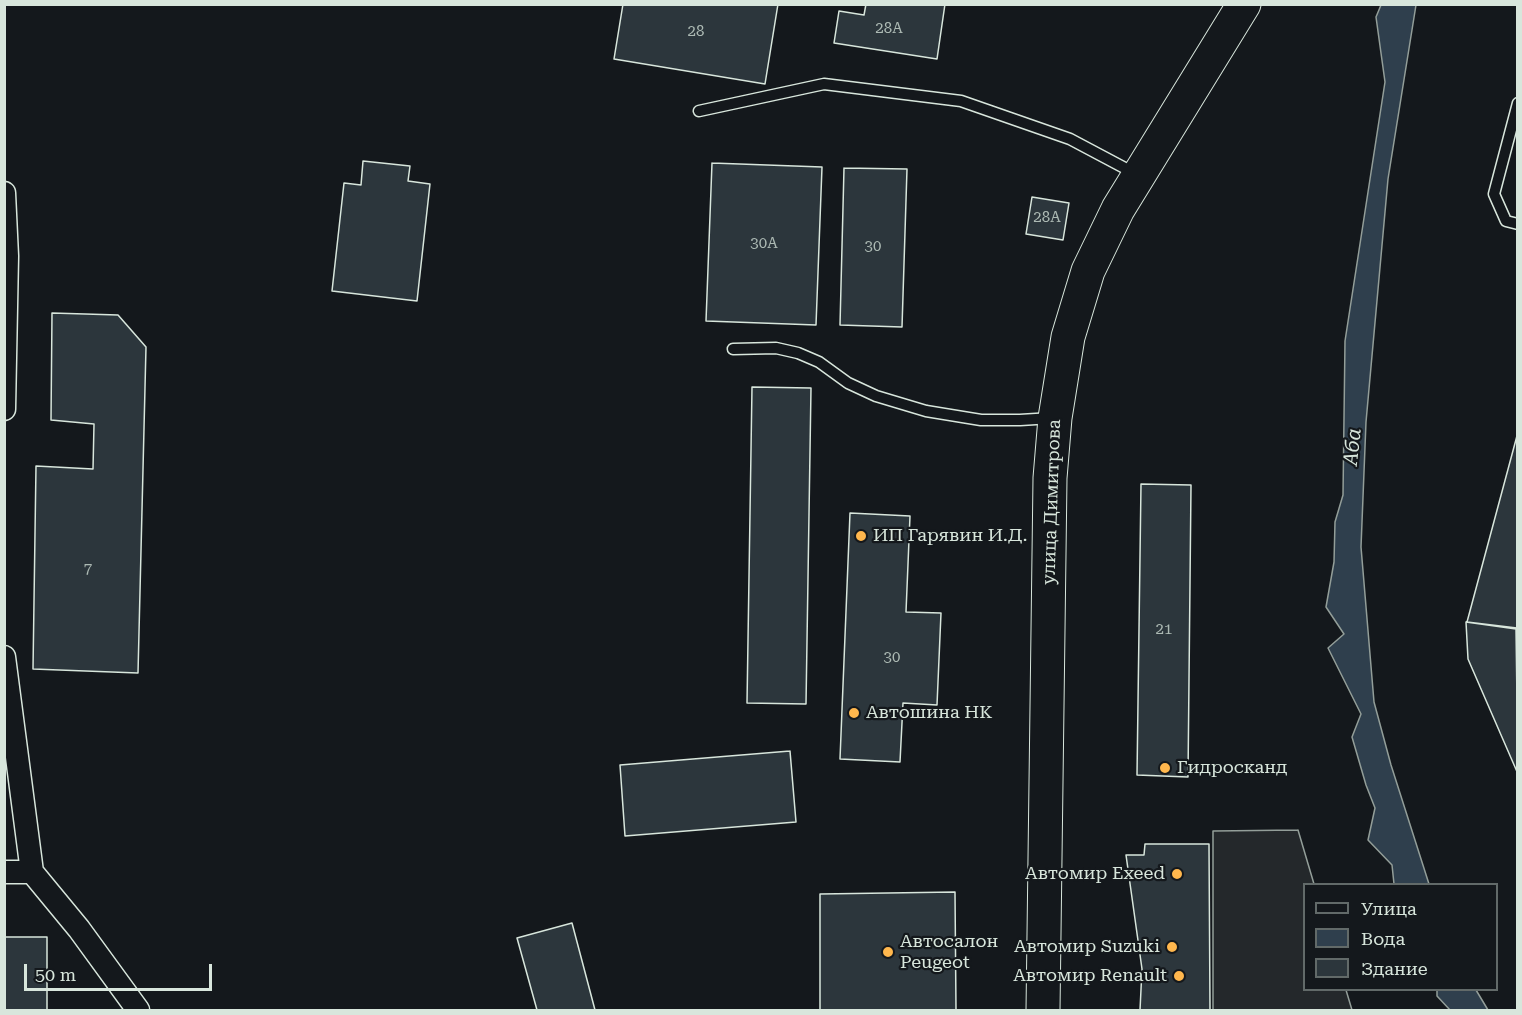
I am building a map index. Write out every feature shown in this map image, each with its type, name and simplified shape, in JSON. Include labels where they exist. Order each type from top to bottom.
[{"type":"main road","name":"улица Димитрова","points":[[1043,1011],[1050,478],[1055,418],[1068,337],[1088,271],[1118,208],[1244,4]]},
{"type":"street","points":[[4,193],[7,256],[4,409]]},
{"type":"street","points":[[4,657],[32,872],[79,929],[138,1011]]},
{"type":"street","points":[[4,872],[32,872]]},
{"type":"lane","points":[[699,111],[824,84],[961,101],[1070,139],[1139,175]]},
{"type":"lane","points":[[1518,104],[1494,194],[1506,221],[1518,224]]},
{"type":"lane","points":[[733,349],[776,348],[798,353],[819,362],[848,383],[876,396],[926,411],[981,420],[1055,418]]},
{"type":"shaded area","points":[[1298,830],[1314,883],[1303,883],[1303,991],[1346,991],[1352,1010],[1213,1010],[1213,831]]},
{"type":"water","name":"Аба","points":[[1381,5],[1416,5],[1388,179],[1366,422],[1361,547],[1374,702],[1391,765],[1429,883],[1394,883],[1392,865],[1368,840],[1375,808],[1352,737],[1361,714],[1328,648],[1344,634],[1326,607],[1334,562],[1335,522],[1343,495],[1345,341],[1385,82],[1376,17]]},
{"type":"water","points":[[1437,991],[1477,991],[1488,1010],[1450,1010],[1437,996]]},
{"type":"building","points":[[623,4],[778,4],[765,84],[614,59]]},
{"type":"building","points":[[866,4],[945,4],[937,59],[834,43],[839,11],[864,15]]},
{"type":"building","points":[[363,161],[410,166],[408,181],[430,184],[417,301],[332,291],[344,183],[361,185]]},
{"type":"building","points":[[712,163],[822,167],[816,325],[706,321]]},
{"type":"building","points":[[844,168],[907,169],[902,327],[840,325]]},
{"type":"building","points":[[1032,197],[1069,203],[1063,240],[1026,234]]},
{"type":"building","points":[[52,313],[118,315],[146,347],[138,673],[33,669],[36,466],[93,469],[94,424],[51,420]]},
{"type":"building","points":[[752,387],[811,388],[806,704],[747,703]]},
{"type":"building","points":[[1518,432],[1518,627],[1467,622]]},
{"type":"building","points":[[1141,484],[1191,485],[1188,777],[1137,775]]},
{"type":"building","points":[[850,513],[910,516],[906,612],[941,613],[937,705],[903,703],[900,762],[840,759]]},
{"type":"building","points":[[1466,622],[1516,629],[1518,774],[1468,659]]},
{"type":"building","points":[[790,751],[796,822],[625,836],[620,765]]},
{"type":"building","points":[[1145,844],[1209,844],[1210,1010],[1140,1010],[1142,969],[1126,855],[1144,855]]},
{"type":"building","name":"Автосалон Peugeot","points":[[955,892],[956,1010],[820,1010],[820,894]]},
{"type":"building","points":[[572,923],[595,1010],[537,1010],[517,938]]},
{"type":"building","points":[[4,937],[47,937],[47,1010],[4,1010]]},
{"type":"place","name":"ИП Гарявин И.Д.","points":[[861,536]]},
{"type":"place","name":"Автошина НК","points":[[854,713]]},
{"type":"place","name":"Гидросканд","points":[[1165,768]]},
{"type":"place","name":"Автомир Exeed","points":[[1177,874]]},
{"type":"place","name":"Автомир Suzuki","points":[[1172,947]]},
{"type":"place","name":"Автосалон Peugeot","points":[[888,952]]},
{"type":"place","name":"Автомир Renault","points":[[1179,976]]}]
